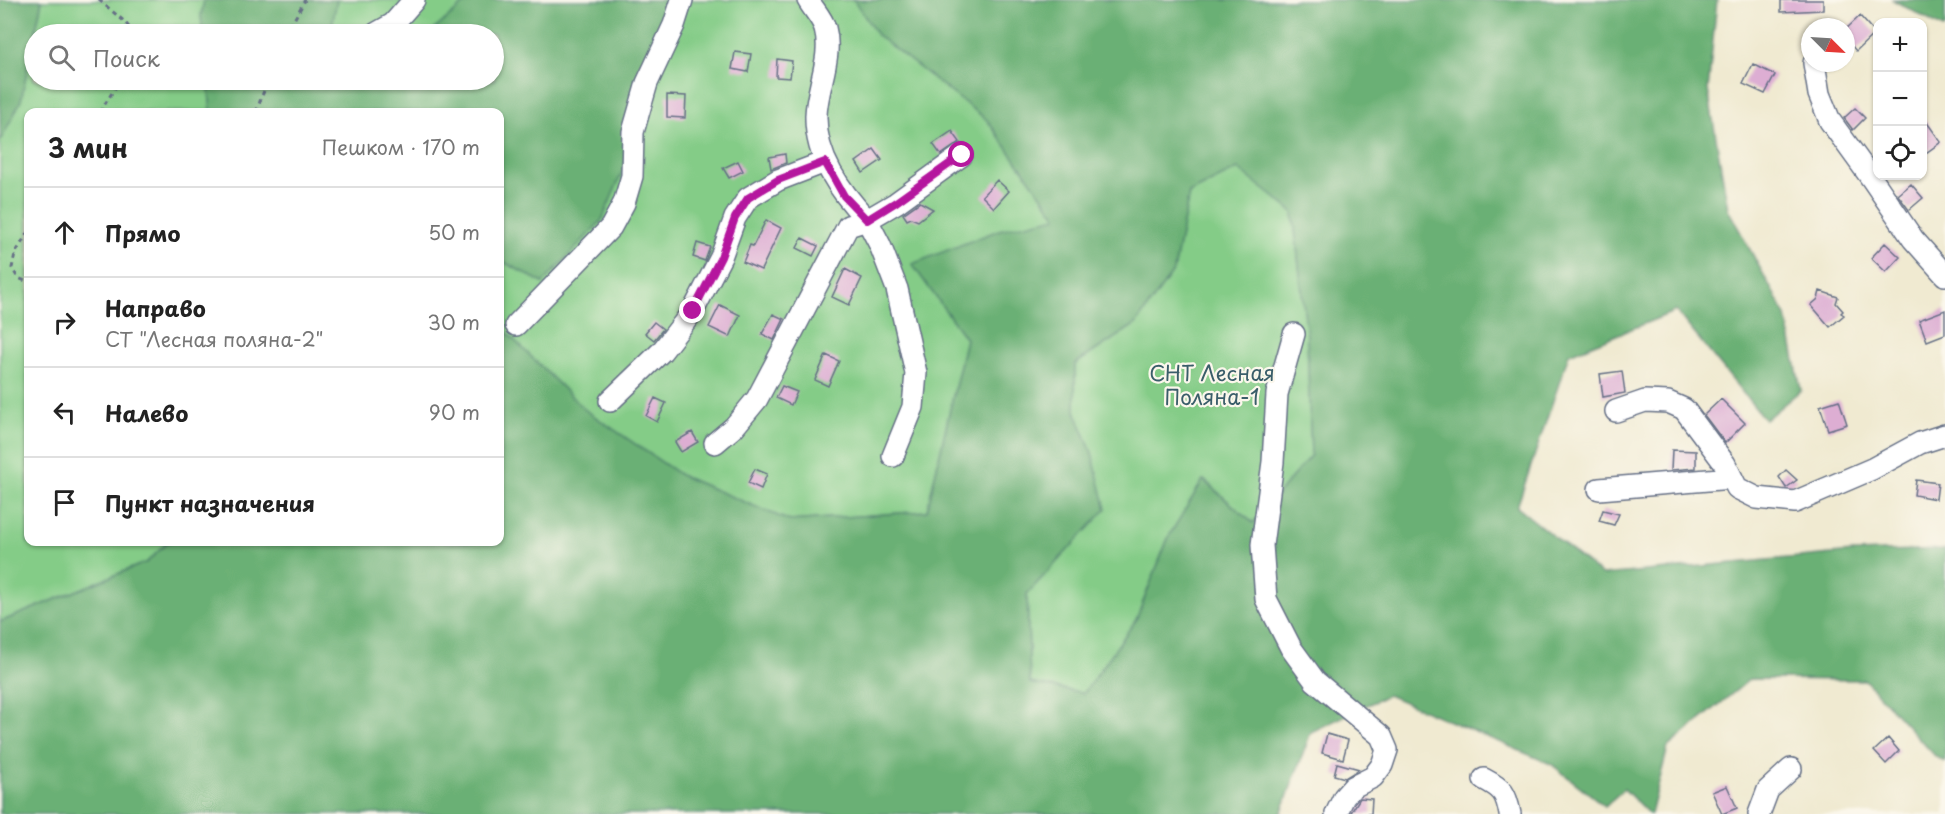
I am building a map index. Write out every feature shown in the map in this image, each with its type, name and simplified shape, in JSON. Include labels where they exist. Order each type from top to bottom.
[{"type":"street","points":[[393,24],[414,0]]},
{"type":"street","points":[[516,325],[611,227],[624,203],[632,176],[633,132],[647,84],[674,25],[682,0]]},
{"type":"street","points":[[808,0],[824,26],[828,47],[816,114],[817,137],[825,162],[844,196],[867,220],[880,245],[897,289],[916,373],[913,407],[893,456]]},
{"type":"street","points":[[1815,72],[1819,94],[1830,121],[1913,239],[1945,275]]},
{"type":"street","points":[[715,443],[734,427],[757,399],[848,226],[867,220],[896,202],[962,155]]},
{"type":"street","points":[[610,401],[662,351],[693,311],[721,257],[735,218],[748,198],[778,180],[825,162]]},
{"type":"street","points":[[1294,334],[1277,394],[1262,545],[1266,599],[1291,648],[1315,681],[1381,736],[1387,750],[1382,765],[1373,777],[1353,787],[1344,797],[1336,814]]},
{"type":"street","points":[[1616,411],[1645,401],[1668,402],[1684,410],[1719,455],[1737,488],[1757,498],[1795,502],[1872,469],[1920,443],[1945,435]]},
{"type":"street","points":[[1599,489],[1732,478]]},
{"type":"street","points":[[1759,814],[1768,790],[1791,769]]},
{"type":"street","points":[[1484,779],[1501,788],[1510,814]]},
{"type":"path","points":[[99,0],[126,24]]},
{"type":"path","points":[[292,24],[305,0]]},
{"type":"path","points":[[102,108],[114,90]]},
{"type":"path","points":[[258,108],[264,90]]},
{"type":"path","points":[[24,238],[15,254],[12,268],[18,278],[24,280]]},
{"type":"green space","points":[[0,0],[42,0],[37,24],[24,24],[24,86],[21,100],[0,142]]},
{"type":"green space","points":[[42,0],[204,0],[202,24],[37,24]]},
{"type":"green space","points":[[204,0],[337,0],[332,24],[202,24]]},
{"type":"green space","points":[[337,0],[479,0],[464,4],[441,24],[332,24]]},
{"type":"green space","points":[[479,0],[670,0],[623,170],[602,220],[543,283],[504,262],[504,108],[211,108],[209,90],[504,90],[504,24],[441,24],[464,4]]},
{"type":"green space","points":[[670,0],[854,0],[877,35],[987,120],[1058,218],[999,230],[913,264],[966,339],[927,511],[790,521],[682,476],[584,409],[504,330],[504,262],[543,283],[656,43]]},
{"type":"green space","points":[[854,0],[1717,0],[1708,90],[1728,209],[1786,316],[1801,390],[1765,420],[1676,311],[1569,354],[1517,507],[1602,575],[1853,552],[1945,549],[1945,762],[1936,757],[1865,680],[1750,679],[1668,747],[1651,814],[1624,789],[1605,806],[1551,764],[1388,695],[1311,732],[1281,814],[0,814],[0,622],[147,562],[164,546],[504,546],[504,330],[584,409],[682,476],[790,521],[927,511],[966,339],[912,264],[999,230],[1057,217],[987,120],[877,35]],"holes":[[[1238,169],[1293,212],[1307,336],[1311,455],[1253,523],[1203,480],[1169,536],[1136,620],[1084,693],[1030,683],[1027,594],[1106,509],[1092,453],[1075,411],[1075,364],[1136,324],[1174,270],[1189,193]]]},
{"type":"green space","points":[[1893,0],[1945,0],[1945,27]]},
{"type":"green space","points":[[24,85],[24,90],[209,90],[211,108],[24,108],[24,546],[164,546],[147,562],[0,622],[0,142],[21,100]]},
{"type":"green space","name":"СНТ Лесная Поляна-1","points":[[1238,168],[1293,212],[1307,336],[1311,455],[1253,523],[1204,480],[1169,536],[1136,620],[1084,693],[1030,683],[1027,594],[1105,509],[1092,453],[1075,411],[1075,364],[1136,324],[1174,270],[1189,193]]},
{"type":"building","points":[[1781,0],[1823,0],[1823,10],[1781,12]]},
{"type":"building","points":[[1860,16],[1873,31],[1873,35],[1856,51],[1855,50],[1855,21]]},
{"type":"building","points":[[735,52],[751,54],[748,72],[732,69]]},
{"type":"building","points":[[777,59],[792,61],[790,78],[776,77]]},
{"type":"building","points":[[1753,64],[1775,75],[1765,94],[1743,84]]},
{"type":"building","points":[[667,95],[686,96],[685,118],[667,117]]},
{"type":"building","points":[[1855,108],[1865,118],[1853,130],[1844,118]]},
{"type":"building","points":[[1927,123],[1941,142],[1927,152]]},
{"type":"building","points":[[952,131],[960,142],[941,155],[933,144]]},
{"type":"building","points":[[874,149],[882,160],[863,173],[856,162]]},
{"type":"building","points":[[785,154],[786,163],[771,169],[769,157]]},
{"type":"building","points":[[738,161],[743,171],[729,178],[723,168]]},
{"type":"building","points":[[997,180],[1009,191],[994,208],[982,196]]},
{"type":"building","points":[[1911,184],[1923,198],[1909,210],[1898,195]]},
{"type":"building","points":[[920,202],[933,209],[918,221],[911,218],[907,220],[903,214]]},
{"type":"building","points":[[766,220],[781,228],[761,270],[743,262],[750,245],[753,246]]},
{"type":"building","points":[[802,238],[818,246],[813,256],[797,248]]},
{"type":"building","points":[[697,243],[710,247],[705,261],[693,257]]},
{"type":"building","points":[[1885,243],[1900,257],[1886,272],[1871,258]]},
{"type":"building","points":[[845,269],[862,278],[849,305],[832,297]]},
{"type":"building","points":[[1820,291],[1838,297],[1836,303],[1843,311],[1841,313],[1844,315],[1830,327],[1811,305],[1818,299]]},
{"type":"building","points":[[720,305],[740,315],[730,337],[709,327]]},
{"type":"building","points":[[1945,310],[1945,334],[1927,341],[1919,320]]},
{"type":"building","points":[[773,314],[784,319],[774,340],[762,334]]},
{"type":"building","points":[[654,322],[663,329],[654,340],[645,333]]},
{"type":"building","points":[[826,355],[839,361],[828,386],[815,380]]},
{"type":"building","points":[[1622,371],[1625,393],[1603,397],[1600,374]]},
{"type":"building","points":[[782,386],[797,392],[791,405],[776,398]]},
{"type":"building","points":[[655,398],[666,403],[657,422],[646,416]]},
{"type":"building","points":[[1721,399],[1745,423],[1725,443],[1704,415]]},
{"type":"building","points":[[1839,400],[1847,424],[1828,430],[1820,406]]},
{"type":"building","points":[[692,432],[698,442],[681,452],[675,442]]},
{"type":"building","points":[[1672,450],[1696,451],[1696,468],[1671,470]]},
{"type":"building","points":[[755,469],[767,474],[761,489],[748,483]]},
{"type":"building","points":[[1786,470],[1797,480],[1786,488],[1779,477]]},
{"type":"building","points":[[1916,480],[1938,483],[1936,499],[1914,495]]},
{"type":"building","points":[[1603,510],[1619,514],[1614,525],[1599,521]]},
{"type":"building","points":[[1327,734],[1348,740],[1343,759],[1322,753]]},
{"type":"building","points":[[1888,738],[1899,751],[1886,764],[1874,751]]},
{"type":"building","points":[[1337,763],[1359,769],[1345,778],[1334,775]]},
{"type":"building","points":[[1727,786],[1737,808],[1722,814],[1712,792]]},
{"type":"building","points":[[1360,798],[1372,799],[1371,814],[1350,814]]},
{"type":"route","points":[[693,311],[721,257],[735,218],[748,198],[778,180],[825,162],[844,196],[867,220],[962,155]]}]
